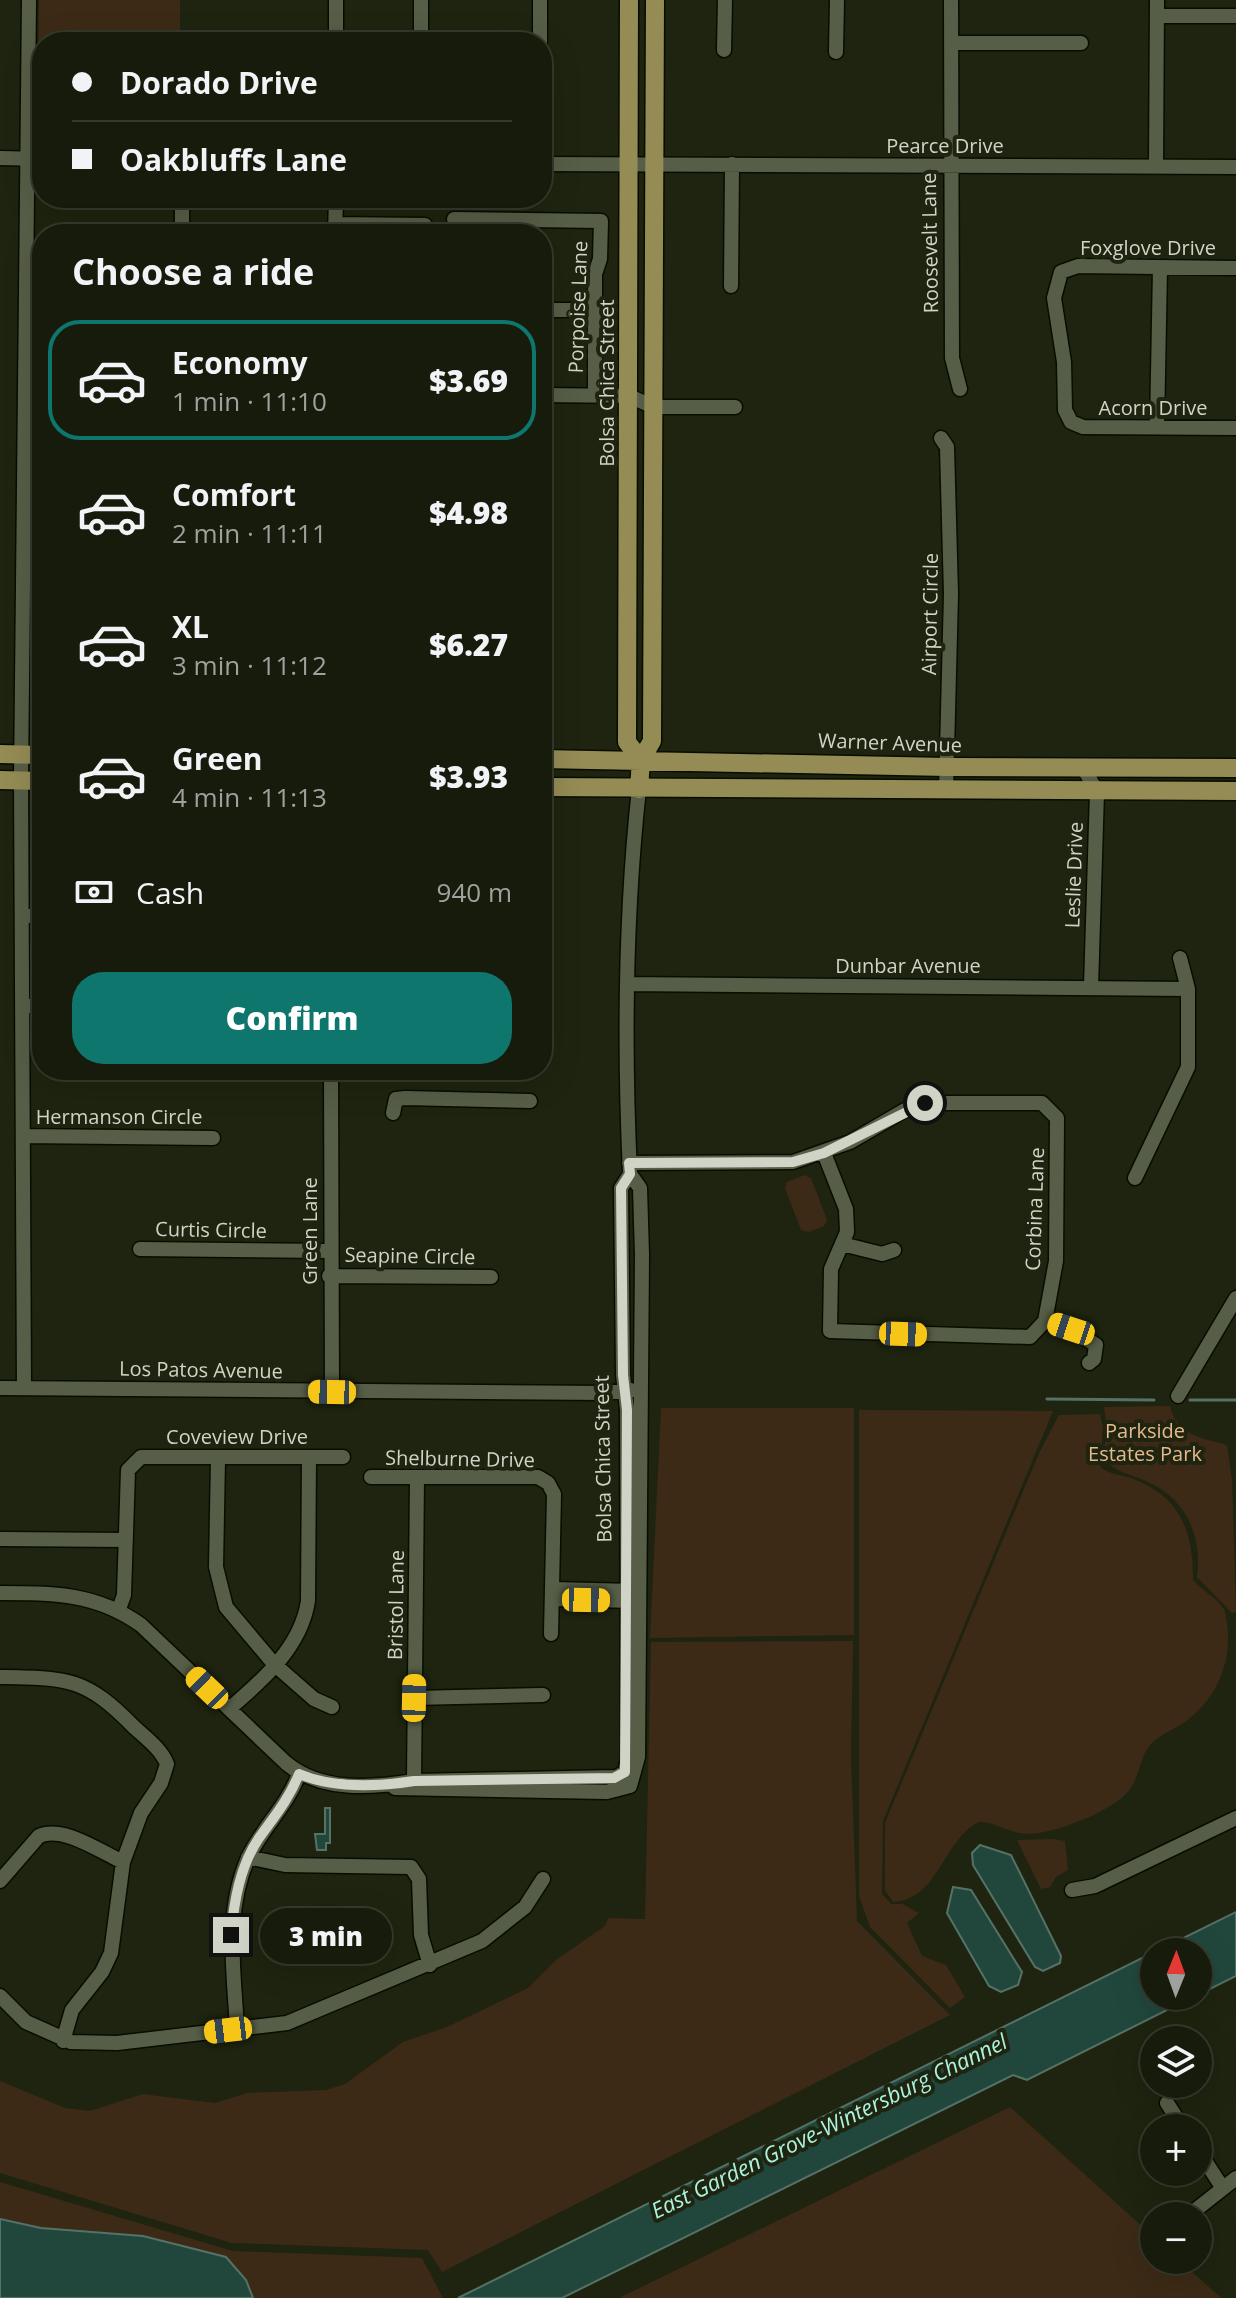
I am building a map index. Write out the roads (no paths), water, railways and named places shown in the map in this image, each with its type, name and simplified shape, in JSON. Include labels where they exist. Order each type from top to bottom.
[{"type":"main road","name":"Bolsa Chica Street","points":[[629,0],[627,742],[641,760]]},
{"type":"main road","name":"Bolsa Chica Street","points":[[639,789],[641,760],[652,741],[655,0]]},
{"type":"main road","points":[[629,541],[654,542]]},
{"type":"main road","points":[[0,754],[32,755]]},
{"type":"main road","name":"Warner Avenue","points":[[552,759],[947,767],[1236,768]]},
{"type":"main road","points":[[0,780],[32,781]]},
{"type":"main road","points":[[552,787],[1236,791]]},
{"type":"street","points":[[29,0],[32,80]]},
{"type":"street","points":[[336,0],[336,32]]},
{"type":"street","points":[[421,0],[421,32]]},
{"type":"street","points":[[540,0],[540,32]]},
{"type":"street","points":[[724,50],[725,0]]},
{"type":"street","points":[[836,52],[837,0]]},
{"type":"street","name":"Roosevelt Lane","points":[[951,0],[949,166],[952,358],[960,389]]},
{"type":"street","points":[[1156,167],[1157,0]]},
{"type":"street","points":[[1157,16],[1236,16]]},
{"type":"street","points":[[951,43],[1081,43]]},
{"type":"street","points":[[0,158],[32,159]]},
{"type":"street","name":"Pearce Drive","points":[[552,164],[1236,167]]},
{"type":"street","points":[[731,286],[732,164]]},
{"type":"street","name":"Porpoise Lane","points":[[454,219],[599,220],[595,396]]},
{"type":"street","points":[[24,1388],[21,754],[32,261]]},
{"type":"street","name":"Foxglove Drive","points":[[1071,422],[1065,410],[1064,362],[1054,298],[1061,272],[1078,266],[1236,268]]},
{"type":"street","points":[[1157,427],[1160,268]]},
{"type":"street","points":[[552,310],[596,310]]},
{"type":"street","points":[[552,395],[629,396],[654,407],[735,407]]},
{"type":"street","name":"Acorn Drive","points":[[1071,422],[1083,427],[1236,428]]},
{"type":"street","name":"Airport Circle","points":[[941,438],[947,447],[951,520],[946,791]]},
{"type":"street","points":[[26,465],[32,465]]},
{"type":"street","points":[[1083,767],[1097,792]]},
{"type":"street","name":"Bolsa Chica Street","points":[[387,1785],[402,1790],[620,1790],[630,1786],[635,1779],[638,1757],[621,1188],[630,1168],[627,984],[632,850],[639,789]]},
{"type":"street","name":"Leslie Drive","points":[[1091,987],[1097,792]]},
{"type":"street","points":[[23,916],[32,916]]},
{"type":"street","points":[[1135,1178],[1188,1067],[1188,989],[1180,958]]},
{"type":"street","name":"Dunbar Avenue","points":[[627,984],[1188,989]]},
{"type":"street","points":[[23,1006],[32,1006]]},
{"type":"street","name":"Green Lane","points":[[331,1080],[329,1276],[332,1392]]},
{"type":"street","points":[[393,1113],[396,1099],[405,1098],[530,1101]]},
{"type":"street","name":"Corbina Lane","points":[[824,1153],[905,1110],[932,1102],[1036,1102],[1048,1106],[1057,1118],[1056,1261],[1045,1321]]},
{"type":"street","name":"Hermanson Circle","points":[[24,1136],[213,1138]]},
{"type":"street","points":[[630,1168],[793,1162],[824,1153],[846,1209],[847,1232],[831,1269],[830,1331],[1030,1337],[1045,1321],[1071,1329],[1096,1345],[1094,1359],[1089,1363]]},
{"type":"street","name":"Bolsa Chica Street","points":[[414,1781],[606,1778],[625,1772],[641,1387],[640,1188],[630,1168]]},
{"type":"street","points":[[842,1244],[882,1254],[894,1250]]},
{"type":"street","name":"Curtis Circle","points":[[140,1249],[329,1251]]},
{"type":"street","name":"Seapine Circle","points":[[329,1276],[491,1277]]},
{"type":"street","points":[[1178,1396],[1234,1306]]},
{"type":"street","name":"Los Patos Avenue","points":[[0,1388],[332,1392],[625,1391],[641,1387]]},
{"type":"street","name":"Coveview Drive","points":[[126,1540],[128,1470],[133,1461],[141,1457],[343,1457]]},
{"type":"street","points":[[229,1709],[296,1641],[306,1613],[309,1457]]},
{"type":"street","points":[[218,1458],[216,1567],[219,1589],[238,1626],[274,1664],[314,1699],[332,1707]]},
{"type":"street","name":"Shelburne Drive","points":[[371,1477],[538,1477],[548,1483],[554,1494],[552,1594]]},
{"type":"street","name":"Bristol Lane","points":[[414,1781],[417,1478]]},
{"type":"street","points":[[0,1539],[126,1540],[124,1595],[119,1609]]},
{"type":"street","points":[[0,1593],[79,1595],[119,1609],[141,1625],[299,1774],[337,1784],[387,1785],[414,1781]]},
{"type":"street","points":[[551,1634],[552,1594],[633,1596]]},
{"type":"street","points":[[0,1677],[67,1680],[98,1692],[164,1757],[167,1770],[141,1813],[123,1862],[111,1953],[102,1972],[72,2010],[63,2041]]},
{"type":"street","points":[[414,1698],[543,1695]]},
{"type":"street","points":[[237,2029],[231,1935],[237,1895],[248,1857],[290,1797],[299,1774]]},
{"type":"street","points":[[1072,1890],[1095,1886],[1236,1818]]},
{"type":"street","points":[[0,1881],[39,1836],[47,1832],[66,1836],[123,1862]]},
{"type":"street","points":[[248,1857],[285,1865],[411,1867],[419,1879],[421,1935],[430,1965]]},
{"type":"street","points":[[0,1996],[26,2022],[63,2041],[117,2043],[287,2023],[430,1965],[493,1933],[525,1907],[543,1879]]},
{"type":"street","points":[[1167,2103],[1174,2114]]},
{"type":"street","points":[[1212,2172],[1222,2187]]},
{"type":"street","points":[[1204,2202],[1236,2178]]},
{"type":"water","points":[[325,1808],[330,1808],[330,1843],[326,1843],[326,1850],[317,1850],[315,1834],[325,1834]]},
{"type":"water","points":[[980,1845],[1011,1855],[1061,1956],[1060,1963],[1043,1971],[1035,1967],[973,1865],[972,1853]]},
{"type":"water","points":[[953,1887],[971,1890],[1022,1972],[1018,1985],[1001,1992],[989,1986],[947,1913]]},
{"type":"water","points":[[1236,1912],[1236,1976],[1212,1988],[1212,1938],[1183,1938]]},
{"type":"water","name":"East Garden Grove-Wintersburg Channel","points":[[1140,1959],[1140,2010],[1167,2010],[1027,2080],[1013,2075],[562,2298],[458,2298]]},
{"type":"water","points":[[0,2219],[41,2228],[143,2236],[226,2257],[246,2280],[253,2298],[0,2298]]},
{"type":"waterway","points":[[1047,1399],[1154,1400]]},
{"type":"waterway","points":[[1190,1400],[1236,1400]]},
{"type":"park label","name":"Parkside Estates Park","points":[[1145,1442]]}]
